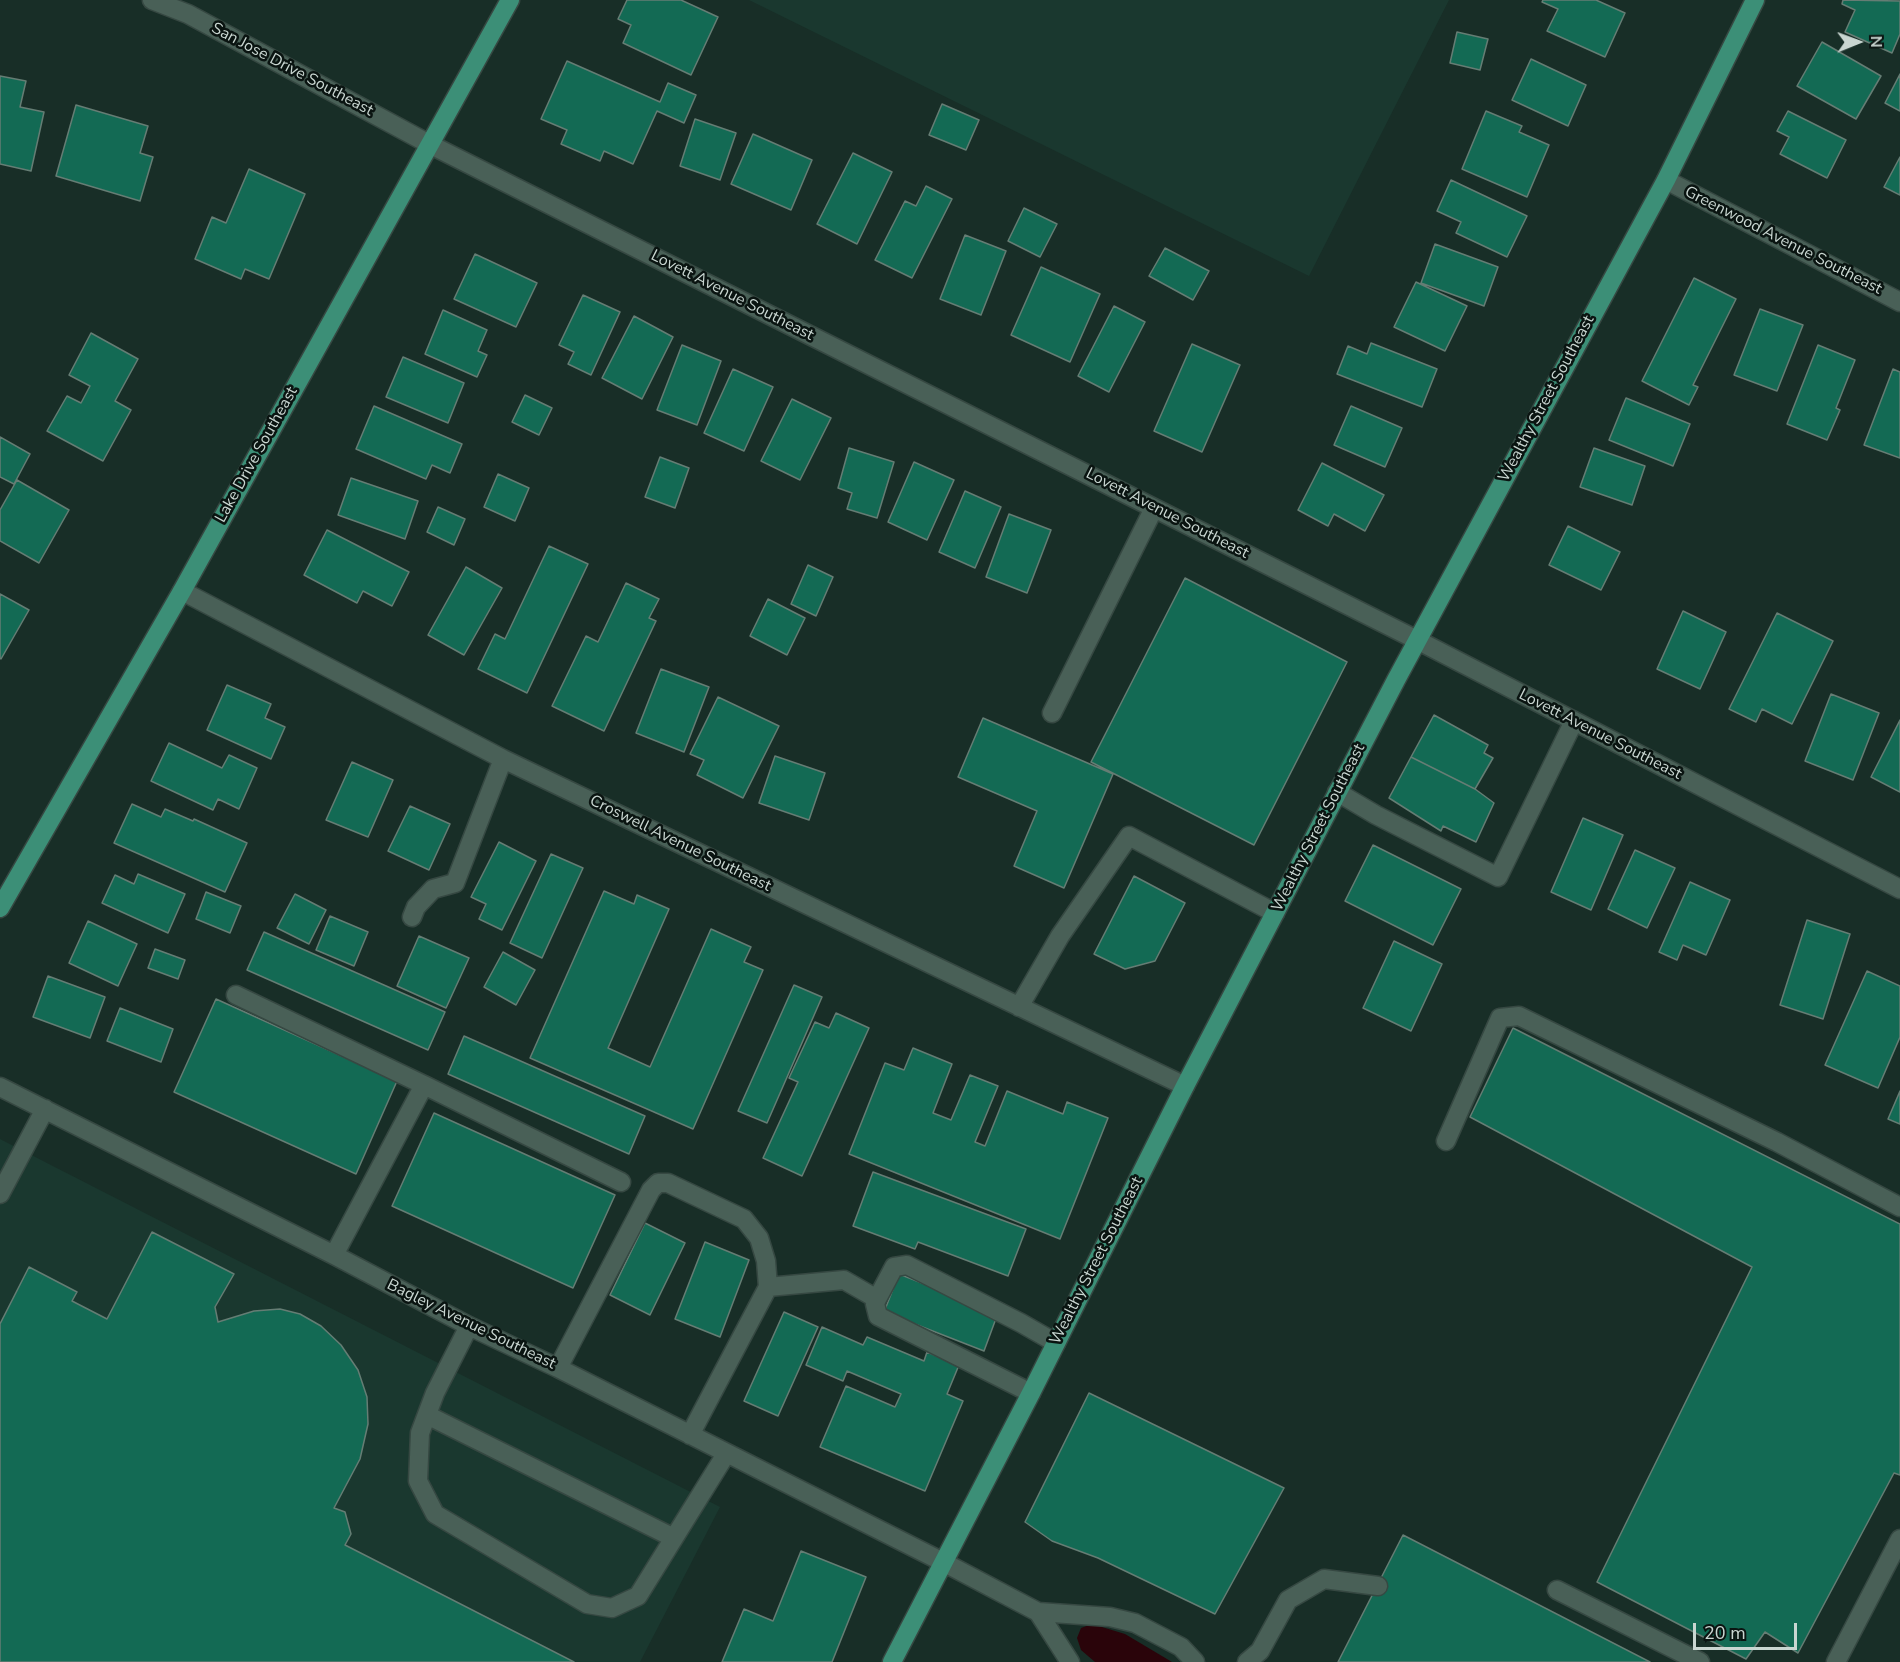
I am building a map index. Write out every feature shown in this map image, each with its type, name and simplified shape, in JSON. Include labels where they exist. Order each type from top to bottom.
[{"type":"main road","name":"Lake Drive Southeast","points":[[0,908],[182,591],[510,0]]},
{"type":"main road","name":"Wealthy Street Southeast","points":[[892,1662],[1337,792],[1666,180],[1755,0]]},
{"type":"street","name":"San Jose Drive Southeast","points":[[152,0],[188,14],[431,145]]},
{"type":"street","name":"Lovett Avenue Southeast","points":[[431,145],[1417,640],[1900,889]]},
{"type":"street","name":"Greenwood Avenue Southeast","points":[[1666,180],[1900,302]]},
{"type":"street","points":[[1052,713],[1154,508]]},
{"type":"street","name":"Croswell Avenue Southeast","points":[[182,591],[503,759],[1185,1086]]},
{"type":"street","points":[[1337,792],[1376,815],[1498,877],[1574,721]]},
{"type":"street","points":[[412,917],[416,907],[433,889],[455,883],[503,759]]},
{"type":"street","points":[[1019,1007],[1060,936],[1129,836],[1275,913]]},
{"type":"street","points":[[236,995],[621,1182]]},
{"type":"street","points":[[1446,1141],[1500,1018],[1519,1016],[1777,1142],[1900,1207]]},
{"type":"street","points":[[334,1255],[424,1085]]},
{"type":"street","name":"Bagley Avenue Southeast","points":[[0,1087],[1038,1612]]},
{"type":"street","points":[[0,1194],[45,1109]]},
{"type":"street","points":[[558,1368],[651,1190],[658,1183],[668,1183],[744,1219],[759,1238],[766,1261],[768,1287],[690,1435]]},
{"type":"street","points":[[1031,1393],[878,1316],[875,1304],[894,1267],[907,1265],[1056,1343]]},
{"type":"street","points":[[768,1287],[844,1280],[878,1299]]},
{"type":"street","points":[[469,1326],[435,1393],[420,1433],[418,1481],[435,1514],[587,1604],[612,1608],[638,1596],[726,1454]]},
{"type":"street","points":[[427,1415],[674,1538]]},
{"type":"street","points":[[1836,1662],[1900,1539]]},
{"type":"street","points":[[1247,1662],[1260,1651],[1288,1600],[1324,1579],[1378,1586]]},
{"type":"street","points":[[1557,1590],[1700,1662]]},
{"type":"street","points":[[1038,1612],[1070,1662]]},
{"type":"street","points":[[1038,1612],[1110,1617],[1135,1623],[1181,1647],[1196,1662]]},
{"type":"shaded area","points":[[749,0],[1449,0],[1309,276]]},
{"type":"shaded area","points":[[0,1139],[720,1507],[640,1662],[0,1662]]},
{"type":"shaded area","points":[[1092,1624],[1125,1634],[1172,1662],[1095,1662],[1081,1650],[1077,1638],[1081,1628]]},
{"type":"building","points":[[627,0],[681,0],[718,17],[691,75],[623,43],[631,25],[618,19]]},
{"type":"building","points":[[1543,0],[1596,0],[1625,13],[1605,57],[1547,31],[1558,9],[1542,2]]},
{"type":"building","points":[[1843,0],[1900,1],[1900,34],[1892,53],[1845,32],[1855,10],[1842,4]]},
{"type":"building","points":[[1457,32],[1488,39],[1480,70],[1450,63]]},
{"type":"building","points":[[1822,42],[1881,76],[1856,119],[1797,86]]},
{"type":"building","points":[[1531,59],[1586,85],[1568,126],[1512,100]]},
{"type":"building","points":[[567,61],[660,102],[668,83],[696,95],[684,123],[657,111],[633,164],[604,151],[600,161],[561,144],[567,130],[541,119]]},
{"type":"building","points":[[1900,74],[1900,111],[1885,103]]},
{"type":"building","points":[[0,76],[26,81],[20,107],[44,112],[31,171],[0,164]]},
{"type":"building","points":[[942,104],[979,120],[966,150],[929,135]]},
{"type":"building","points":[[76,105],[148,126],[140,153],[153,157],[140,201],[56,176]]},
{"type":"building","points":[[1486,111],[1522,126],[1519,132],[1549,145],[1527,197],[1462,169]]},
{"type":"building","points":[[1788,111],[1846,140],[1827,178],[1780,154],[1789,137],[1777,131]]},
{"type":"building","points":[[695,119],[736,133],[720,180],[680,166]]},
{"type":"building","points":[[753,134],[812,160],[791,210],[731,184]]},
{"type":"building","points":[[853,153],[892,172],[857,244],[817,224]]},
{"type":"building","points":[[1900,157],[1900,195],[1884,187]]},
{"type":"building","points":[[249,169],[305,194],[269,279],[245,269],[241,279],[195,259],[212,217],[226,223]]},
{"type":"building","points":[[1451,180],[1527,216],[1507,257],[1456,233],[1461,222],[1437,211]]},
{"type":"building","points":[[926,186],[952,199],[912,278],[875,260],[905,201],[916,206]]},
{"type":"building","points":[[1024,208],[1057,224],[1040,257],[1008,241]]},
{"type":"building","points":[[965,235],[1006,251],[981,315],[940,299]]},
{"type":"building","points":[[1435,244],[1498,267],[1484,306],[1421,283]]},
{"type":"building","points":[[1165,248],[1209,271],[1193,300],[1149,276]]},
{"type":"building","points":[[475,254],[537,283],[516,327],[454,299]]},
{"type":"building","points":[[1041,267],[1100,294],[1070,362],[1011,335]]},
{"type":"building","points":[[1694,278],[1736,299],[1693,385],[1698,387],[1689,405],[1642,381]]},
{"type":"building","points":[[1416,282],[1467,306],[1445,351],[1394,327]]},
{"type":"building","points":[[583,295],[620,312],[591,375],[568,364],[574,352],[559,345]]},
{"type":"building","points":[[1114,306],[1145,322],[1109,392],[1078,376]]},
{"type":"building","points":[[1760,309],[1803,325],[1777,391],[1734,375]]},
{"type":"building","points":[[443,310],[487,330],[478,351],[487,355],[477,377],[425,354]]},
{"type":"building","points":[[634,316],[673,337],[642,399],[602,378]]},
{"type":"building","points":[[91,333],[138,359],[115,401],[131,410],[103,461],[47,431],[67,396],[81,403],[90,386],[69,375]]},
{"type":"building","points":[[1371,343],[1437,369],[1422,407],[1337,374],[1348,346],[1367,354]]},
{"type":"building","points":[[1192,344],[1240,365],[1202,452],[1154,431]]},
{"type":"building","points":[[682,345],[721,361],[697,425],[657,410]]},
{"type":"building","points":[[1818,345],[1855,360],[1836,408],[1840,410],[1827,440],[1787,424]]},
{"type":"building","points":[[403,357],[464,383],[448,423],[386,397]]},
{"type":"building","points":[[733,369],[773,387],[744,451],[704,433]]},
{"type":"building","points":[[1893,369],[1900,372],[1900,458],[1864,445]]},
{"type":"building","points":[[525,395],[552,408],[539,435],[512,422]]},
{"type":"building","points":[[1626,398],[1690,424],[1673,466],[1609,440]]},
{"type":"building","points":[[792,399],[831,418],[800,480],[761,461]]},
{"type":"building","points":[[374,406],[462,444],[450,473],[432,465],[426,479],[356,449]]},
{"type":"building","points":[[1351,406],[1402,428],[1385,467],[1334,445]]},
{"type":"building","points":[[0,437],[30,454],[14,484],[0,477]]},
{"type":"building","points":[[849,448],[894,462],[877,518],[847,509],[852,493],[838,488]]},
{"type":"building","points":[[1594,448],[1645,466],[1632,505],[1580,487]]},
{"type":"building","points":[[660,457],[689,468],[675,508],[645,497]]},
{"type":"building","points":[[914,462],[954,480],[927,540],[888,522]]},
{"type":"building","points":[[1322,463],[1384,495],[1365,531],[1334,514],[1328,526],[1298,510]]},
{"type":"building","points":[[498,474],[529,488],[515,521],[484,507]]},
{"type":"building","points":[[351,478],[418,501],[405,539],[338,515]]},
{"type":"building","points":[[17,480],[69,510],[39,563],[0,541],[0,510]]},
{"type":"building","points":[[965,491],[1001,507],[975,568],[939,552]]},
{"type":"building","points":[[438,507],[465,519],[454,545],[427,532]]},
{"type":"building","points":[[1009,514],[1051,530],[1027,593],[986,577]]},
{"type":"building","points":[[1568,526],[1620,552],[1601,590],[1549,565]]},
{"type":"building","points":[[327,530],[409,572],[392,606],[363,591],[357,603],[304,575]]},
{"type":"building","points":[[549,546],[588,564],[527,693],[478,669],[495,634],[505,639]]},
{"type":"building","points":[[808,565],[833,577],[816,616],[791,604]]},
{"type":"building","points":[[466,567],[502,588],[464,655],[428,635]]},
{"type":"building","points":[[1185,578],[1347,662],[1254,845],[1091,762]]},
{"type":"building","points":[[626,583],[659,599],[649,618],[656,621],[604,731],[552,706],[586,636],[598,642]]},
{"type":"building","points":[[0,594],[29,610],[1,659],[0,658]]},
{"type":"building","points":[[768,599],[805,618],[787,655],[750,636]]},
{"type":"building","points":[[1683,611],[1726,632],[1700,689],[1657,669]]},
{"type":"building","points":[[1777,613],[1833,641],[1792,724],[1762,709],[1756,722],[1729,709]]},
{"type":"building","points":[[661,669],[709,687],[684,752],[636,733]]},
{"type":"building","points":[[227,685],[271,704],[265,718],[285,727],[271,759],[207,730]]},
{"type":"building","points":[[1831,694],[1879,713],[1853,780],[1805,761]]},
{"type":"building","points":[[718,697],[779,726],[743,798],[697,775],[704,760],[690,754]]},
{"type":"building","points":[[1434,715],[1488,745],[1484,753],[1493,758],[1475,789],[1411,757]]},
{"type":"building","points":[[983,718],[1113,774],[1064,888],[1014,866],[1037,811],[958,777]]},
{"type":"building","points":[[1900,720],[1900,792],[1871,777]]},
{"type":"building","points":[[169,743],[222,768],[229,755],[257,768],[239,809],[218,799],[213,810],[151,781]]},
{"type":"building","points":[[775,756],[825,773],[809,820],[759,803]]},
{"type":"building","points":[[1411,757],[1475,789],[1494,803],[1476,842],[1443,826],[1441,831],[1389,798]]},
{"type":"building","points":[[352,762],[393,780],[368,837],[326,820]]},
{"type":"building","points":[[132,804],[161,817],[165,809],[193,821],[194,819],[247,843],[225,892],[114,843]]},
{"type":"building","points":[[410,806],[450,824],[429,870],[388,851]]},
{"type":"building","points":[[1583,818],[1623,835],[1591,910],[1551,892]]},
{"type":"building","points":[[499,842],[536,861],[502,930],[479,919],[486,904],[471,897]]},
{"type":"building","points":[[1373,845],[1461,889],[1433,945],[1345,901]]},
{"type":"building","points":[[1635,850],[1675,868],[1647,928],[1608,909]]},
{"type":"building","points":[[551,854],[583,868],[542,958],[510,943]]},
{"type":"building","points":[[138,874],[185,894],[168,933],[102,903],[115,875],[134,884]]},
{"type":"building","points":[[1134,876],[1185,903],[1155,961],[1125,969],[1094,954]]},
{"type":"building","points":[[1690,882],[1730,900],[1706,955],[1683,945],[1677,960],[1659,952]]},
{"type":"building","points":[[604,891],[634,904],[637,895],[669,909],[608,1048],[650,1067],[711,929],[751,947],[744,962],[763,970],[693,1129],[530,1058]]},
{"type":"building","points":[[206,892],[241,906],[230,933],[196,919]]},
{"type":"building","points":[[295,894],[326,910],[309,944],[277,928]]},
{"type":"building","points":[[330,916],[368,932],[354,966],[316,950]]},
{"type":"building","points":[[1807,920],[1850,934],[1823,1019],[1780,1005]]},
{"type":"building","points":[[88,921],[137,944],[118,986],[69,963]]},
{"type":"building","points":[[264,932],[445,1012],[428,1050],[247,970]]},
{"type":"building","points":[[419,936],[469,958],[446,1008],[397,986]]},
{"type":"building","points":[[1394,941],[1442,964],[1411,1031],[1363,1008]]},
{"type":"building","points":[[155,949],[185,960],[178,979],[148,968]]},
{"type":"building","points":[[503,952],[535,970],[516,1005],[484,987]]},
{"type":"building","points":[[1867,971],[1900,986],[1900,1037],[1878,1088],[1825,1065]]},
{"type":"building","points":[[48,976],[105,997],[90,1038],[33,1017]]},
{"type":"building","points":[[794,985],[822,997],[767,1123],[738,1111]]},
{"type":"building","points":[[216,999],[397,1081],[356,1174],[174,1092]]},
{"type":"building","points":[[120,1008],[173,1029],[161,1062],[107,1041]]},
{"type":"building","points":[[836,1013],[869,1028],[802,1176],[763,1158],[798,1082],[789,1078],[815,1022],[829,1028]]},
{"type":"building","points":[[1513,1028],[1900,1224],[1900,1475],[1894,1473],[1798,1653],[1765,1632],[1746,1659],[1597,1582],[1752,1267],[1470,1117]]},
{"type":"building","points":[[464,1036],[645,1116],[629,1154],[448,1074]]},
{"type":"building","points":[[913,1048],[952,1064],[933,1113],[951,1120],[970,1075],[998,1086],[975,1142],[985,1146],[1007,1091],[1063,1114],[1067,1102],[1108,1118],[1060,1239],[849,1154],[885,1063],[904,1070]]},
{"type":"building","points":[[1900,1091],[1900,1124],[1888,1119]]},
{"type":"building","points":[[434,1113],[615,1195],[573,1288],[392,1206]]},
{"type":"building","points":[[873,1172],[1026,1229],[1008,1276],[918,1242],[915,1249],[853,1226]]},
{"type":"building","points":[[645,1223],[685,1243],[650,1315],[610,1295]]},
{"type":"building","points":[[152,1232],[234,1274],[215,1307],[218,1322],[254,1311],[280,1309],[300,1314],[321,1326],[341,1345],[358,1370],[367,1397],[368,1424],[360,1459],[334,1508],[345,1512],[351,1534],[345,1545],[574,1662],[0,1662],[0,1324],[29,1267],[77,1292],[72,1301],[107,1319]]},
{"type":"building","points":[[705,1242],[749,1260],[720,1337],[675,1319]]},
{"type":"building","points":[[899,1274],[998,1313],[984,1351],[884,1312]]},
{"type":"building","points":[[784,1312],[818,1327],[778,1416],[744,1401]]},
{"type":"building","points":[[822,1327],[863,1345],[867,1337],[924,1361],[927,1352],[959,1365],[947,1394],[963,1401],[925,1491],[820,1447],[846,1386],[895,1407],[901,1394],[847,1371],[843,1381],[806,1365]]},
{"type":"building","points":[[1089,1393],[1284,1488],[1215,1614],[1098,1558],[1052,1541],[1025,1522]]},
{"type":"building","points":[[1403,1535],[1650,1662],[1338,1662]]},
{"type":"building","points":[[801,1551],[866,1577],[832,1662],[722,1662],[744,1609],[773,1621]]}]
